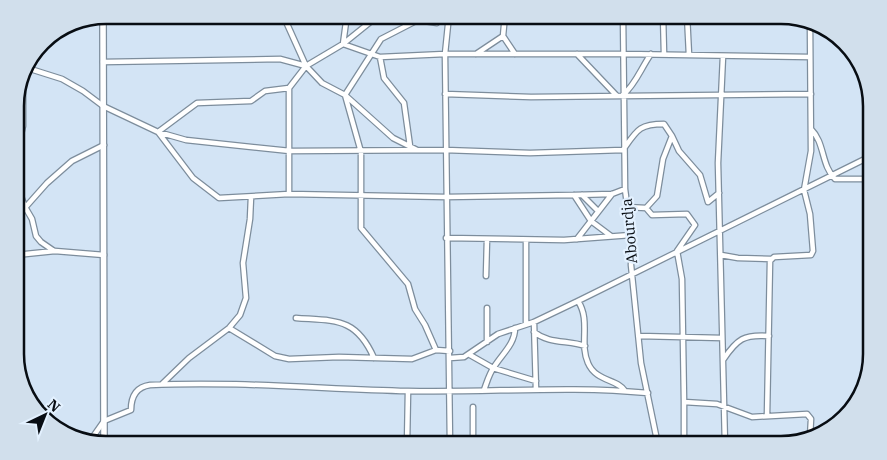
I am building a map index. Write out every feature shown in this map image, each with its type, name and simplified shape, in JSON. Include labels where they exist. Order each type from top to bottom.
[{"type":"street","points":[[103,24],[104,436]]},
{"type":"street","points":[[287,24],[306,66],[322,83],[345,95],[393,138],[417,150]]},
{"type":"street","points":[[343,44],[346,24]]},
{"type":"street","points":[[289,194],[289,88],[306,66],[343,44],[369,24]]},
{"type":"street","points":[[410,24],[381,39],[345,95],[361,152],[361,228],[408,284],[415,309],[426,325],[436,350]]},
{"type":"street","points":[[448,24],[445,54],[445,150],[450,436]]},
{"type":"street","points":[[505,24],[503,36],[515,54]]},
{"type":"street","name":"Abourdja","points":[[623,24],[623,150],[625,189],[631,235],[632,274],[641,364],[656,436]]},
{"type":"street","points":[[662,24],[664,54]]},
{"type":"street","points":[[687,24],[689,55]]},
{"type":"street","points":[[721,254],[738,258],[771,259],[806,256],[811,255],[813,251],[810,214],[804,190],[811,157],[810,29]]},
{"type":"street","points":[[476,54],[503,36]]},
{"type":"street","points":[[343,44],[380,57],[445,54],[664,54],[810,57]]},
{"type":"street","points":[[577,54],[616,95]]},
{"type":"street","points":[[623,95],[634,85],[639,71],[651,54]]},
{"type":"street","points":[[723,56],[720,95],[719,193],[722,406],[724,436]]},
{"type":"street","points":[[380,57],[384,78],[404,103],[410,146]]},
{"type":"street","points":[[103,62],[280,59],[306,66]]},
{"type":"street","points":[[32,70],[72,84],[104,106],[158,132],[186,140],[290,151],[445,150],[530,153],[623,150],[634,134],[647,124],[664,124],[679,151],[694,167],[695,171],[700,174],[708,202],[719,193]]},
{"type":"street","points":[[158,132],[197,103],[250,101],[265,91],[289,88]]},
{"type":"street","points":[[445,94],[531,97],[811,94]]},
{"type":"street","points":[[811,129],[820,142],[826,168],[832,176],[842,180],[863,179]]},
{"type":"street","points":[[158,132],[193,178],[219,198],[289,194],[446,197],[574,196],[612,194],[625,189]]},
{"type":"street","points":[[646,208],[657,196],[663,159],[672,136]]},
{"type":"street","points":[[55,251],[37,238],[32,219],[25,207],[72,162],[104,144]]},
{"type":"street","points":[[450,358],[470,355],[487,342],[515,328],[534,322],[578,301],[677,250],[863,160]]},
{"type":"street","points":[[577,239],[612,194]]},
{"type":"street","points":[[582,195],[598,211]]},
{"type":"street","points":[[574,196],[591,221],[611,236]]},
{"type":"street","points":[[162,384],[190,358],[229,328],[240,316],[246,298],[244,263],[250,197]]},
{"type":"street","points":[[627,207],[646,208],[652,215],[687,214],[695,225],[677,250],[682,279],[684,436]]},
{"type":"street","points":[[446,238],[526,240],[631,235]]},
{"type":"street","points":[[486,276],[487,239]]},
{"type":"street","points":[[526,240],[526,324]]},
{"type":"street","points":[[24,254],[55,251],[104,255]]},
{"type":"street","points":[[767,416],[771,259]]},
{"type":"street","points":[[578,301],[585,318],[585,346],[589,365],[603,380],[621,386],[625,391]]},
{"type":"street","points":[[487,308],[487,342]]},
{"type":"street","points":[[296,318],[337,320],[363,338],[374,358]]},
{"type":"street","points":[[534,322],[536,390]]},
{"type":"street","points":[[229,328],[275,356],[289,359],[412,359],[436,350],[450,351]]},
{"type":"street","points":[[484,390],[493,368],[515,336],[515,328]]},
{"type":"street","points":[[534,332],[545,339],[575,342],[585,346]]},
{"type":"street","points":[[722,361],[739,340],[751,335],[769,336]]},
{"type":"street","points":[[639,336],[722,338]]},
{"type":"street","points":[[470,355],[493,368],[536,380]]},
{"type":"street","points":[[94,436],[104,421],[131,410],[131,399],[138,390],[144,386],[162,384],[293,385],[408,391],[536,390],[648,393]]},
{"type":"street","points":[[407,436],[408,391]]},
{"type":"street","points":[[684,402],[722,406],[745,416],[808,414],[811,419],[810,431]]},
{"type":"street","points":[[473,407],[473,436]]}]
